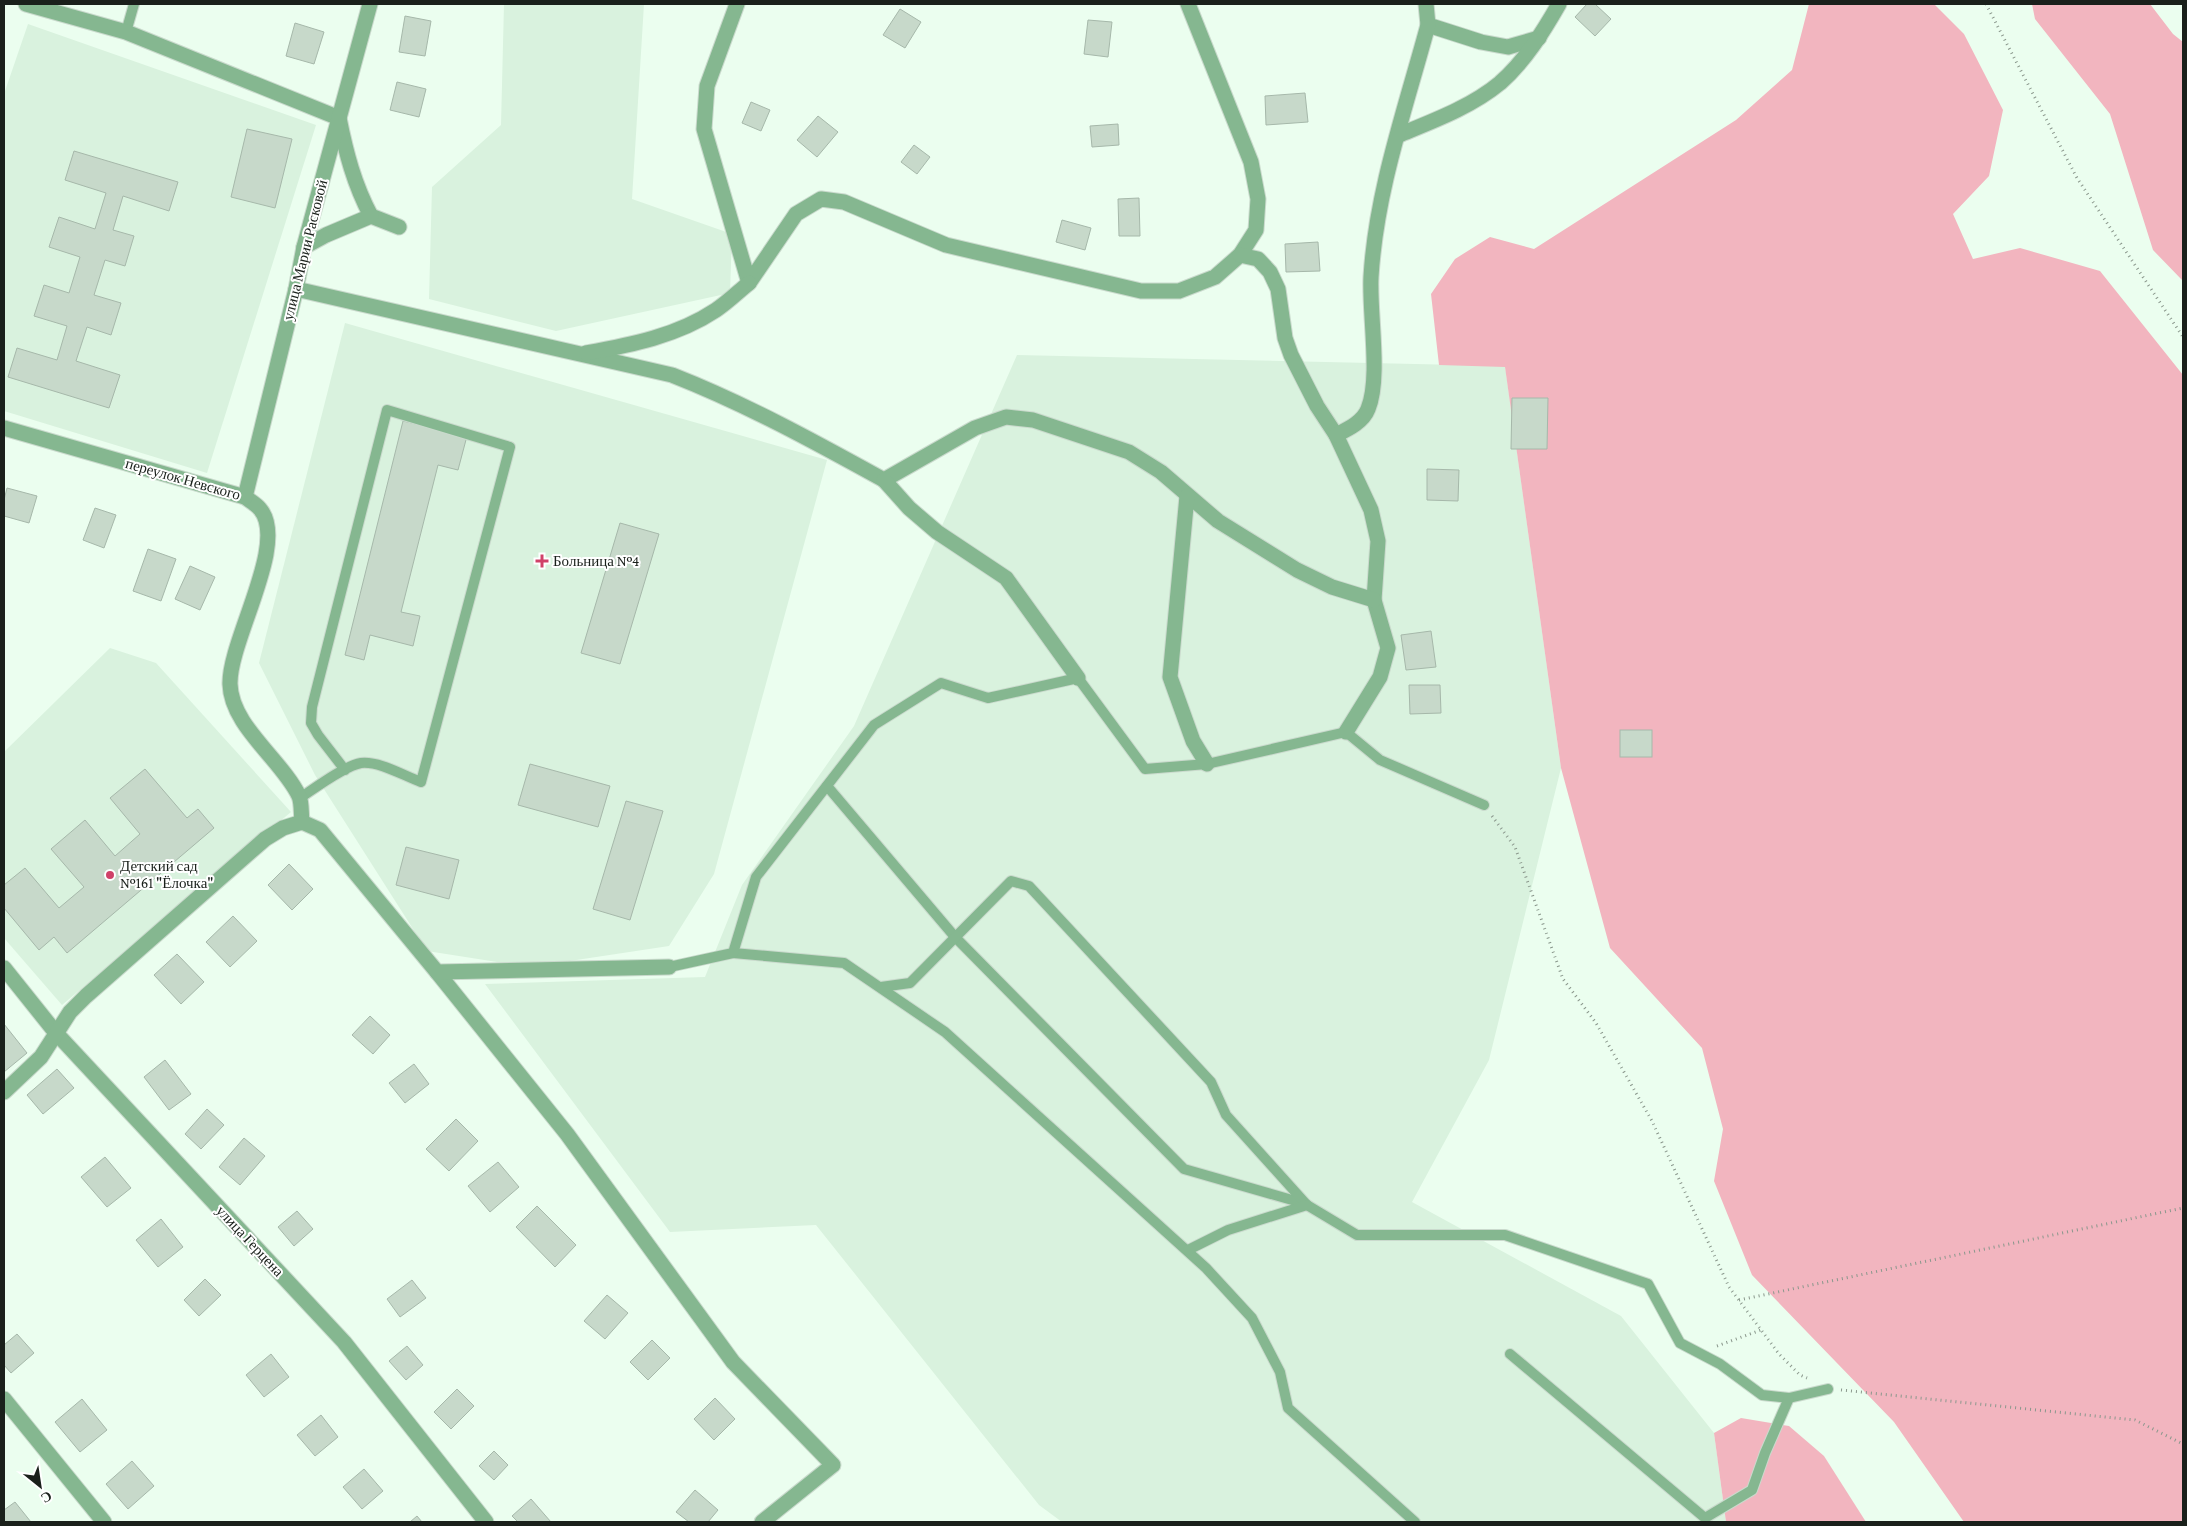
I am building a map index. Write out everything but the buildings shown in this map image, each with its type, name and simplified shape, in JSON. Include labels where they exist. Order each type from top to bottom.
[{"type":"street","points":[[26,4],[126,32],[339,118],[352,175],[371,216]]},
{"type":"street","name":"улица Марии Расковой","points":[[245,497],[296,288],[304,247],[370,4]]},
{"type":"street","points":[[737,4],[707,86],[704,129],[749,283]]},
{"type":"street","points":[[579,354],[630,345],[675,331],[716,310],[749,283],[796,214],[821,199],[844,202],[946,245],[1141,291],[1179,291],[1215,277],[1240,255],[1256,230],[1258,199],[1251,162],[1188,4]]},
{"type":"street","points":[[1336,435],[1357,424],[1368,411],[1373,391],[1371,277],[1378,212],[1428,25],[1426,4]]},
{"type":"street","points":[[1398,135],[1450,114],[1500,83],[1539,38],[1559,4]]},
{"type":"street","points":[[1428,25],[1481,42],[1508,46],[1539,38]]},
{"type":"street","points":[[304,247],[333,231],[371,216],[399,227]]},
{"type":"street","points":[[1240,255],[1258,260],[1270,272],[1278,289],[1285,338],[1291,355],[1317,406],[1336,435],[1371,510],[1378,541],[1374,600],[1388,648],[1380,677],[1346,732]]},
{"type":"street","points":[[296,288],[672,375],[717,393],[789,427],[884,480],[910,508],[937,532],[1006,578],[1078,678]]},
{"type":"street","points":[[884,480],[975,428],[1006,417],[1033,420],[1129,452],[1161,472],[1218,521],[1297,570],[1332,586],[1374,600]]},
{"type":"street","name":"переулок Невского","points":[[4,428],[245,497],[261,510],[268,530],[267,554],[231,665],[230,686],[235,706],[248,728],[288,778],[300,798],[302,822]]},
{"type":"street","points":[[1187,496],[1170,678],[1193,741],[1207,764]]},
{"type":"street","points":[[4,1092],[42,1056],[70,1012],[86,996],[265,839],[283,828],[302,822],[320,830],[567,1134],[734,1362],[833,1465],[762,1522]]},
{"type":"street","points":[[437,972],[669,967]]},
{"type":"street","name":"улица Герцена","points":[[4,968],[56,1033],[344,1342],[486,1522]]},
{"type":"street","points":[[4,1399],[104,1522]]},
{"type":"lane","points":[[126,32],[134,4]]},
{"type":"lane","points":[[300,798],[345,770],[361,763],[376,765],[421,782],[510,446],[387,410],[312,707],[311,722],[318,736],[345,770]]},
{"type":"lane","points":[[733,953],[756,877],[874,725],[941,683],[988,698],[1078,678],[1146,769],[1207,764],[1346,732],[1380,760],[1484,804]]},
{"type":"lane","points":[[827,786],[955,937],[1184,1169],[1307,1205],[1358,1236],[1505,1236],[1648,1284],[1680,1343],[1720,1364],[1762,1395],[1788,1398],[1828,1388]]},
{"type":"lane","points":[[881,987],[910,983],[1012,881],[1029,886],[1211,1082],[1226,1114],[1307,1205]]},
{"type":"lane","points":[[669,967],[733,953],[844,963],[945,1032],[1188,1250],[1252,1318],[1280,1372],[1288,1408],[1415,1522]]},
{"type":"lane","points":[[1188,1250],[1228,1230],[1307,1205]]},
{"type":"lane","points":[[1510,1354],[1705,1518],[1752,1490],[1788,1398]]},
{"type":"path","points":[[1986,4],[2077,178],[2183,337]]},
{"type":"path","points":[[1484,804],[1515,848],[1563,979],[1596,1023],[1652,1122],[1729,1287],[1779,1354],[1800,1375],[1828,1388],[2135,1420],[2183,1444]]},
{"type":"path","points":[[1739,1300],[2183,1208]]},
{"type":"path","points":[[1699,1353],[1762,1330]]},
{"type":"shaded area","points":[[504,4],[644,4],[632,199],[732,234],[730,293],[556,331],[429,299],[432,187],[501,125]]},
{"type":"shaded area","points":[[1809,4],[1934,4],[1964,34],[2003,110],[1989,176],[1953,214],[1973,259],[2020,248],[2100,271],[2183,375],[2183,1522],[1964,1522],[1894,1422],[1752,1275],[1714,1181],[1723,1129],[1702,1048],[1610,948],[1561,768],[1505,367],[1439,365],[1431,294],[1455,259],[1490,237],[1534,249],[1736,120],[1792,70]]},
{"type":"shaded area","points":[[2032,4],[2150,4],[2173,34],[2183,42],[2183,281],[2153,250],[2110,114],[2035,19]]},
{"type":"shaded area","points":[[28,24],[316,125],[207,473],[4,411],[4,94]]},
{"type":"shaded area","name":"Больница №4","points":[[345,323],[827,460],[714,874],[669,946],[530,967],[427,951],[315,775],[259,663]]},
{"type":"shaded area","points":[[1017,355],[1505,366],[1561,768],[1489,1060],[1412,1202],[1621,1316],[1714,1433],[1726,1522],[1062,1522],[1039,1505],[816,1225],[670,1232],[485,984],[705,977],[742,885],[854,726]]},
{"type":"shaded area","name":"Детский сад №161 \"Ёлочка\"","points":[[110,648],[156,663],[291,812],[62,1005],[4,938],[4,752]]},
{"type":"shaded area","points":[[1741,1418],[1789,1426],[1824,1456],[1866,1522],[1726,1522],[1714,1433]]},
{"type":"place","name":"Больница №4","points":[[542,561]]},
{"type":"place","name":"Детский сад №161 \"Ёлочка\"","points":[[110,875]]}]
